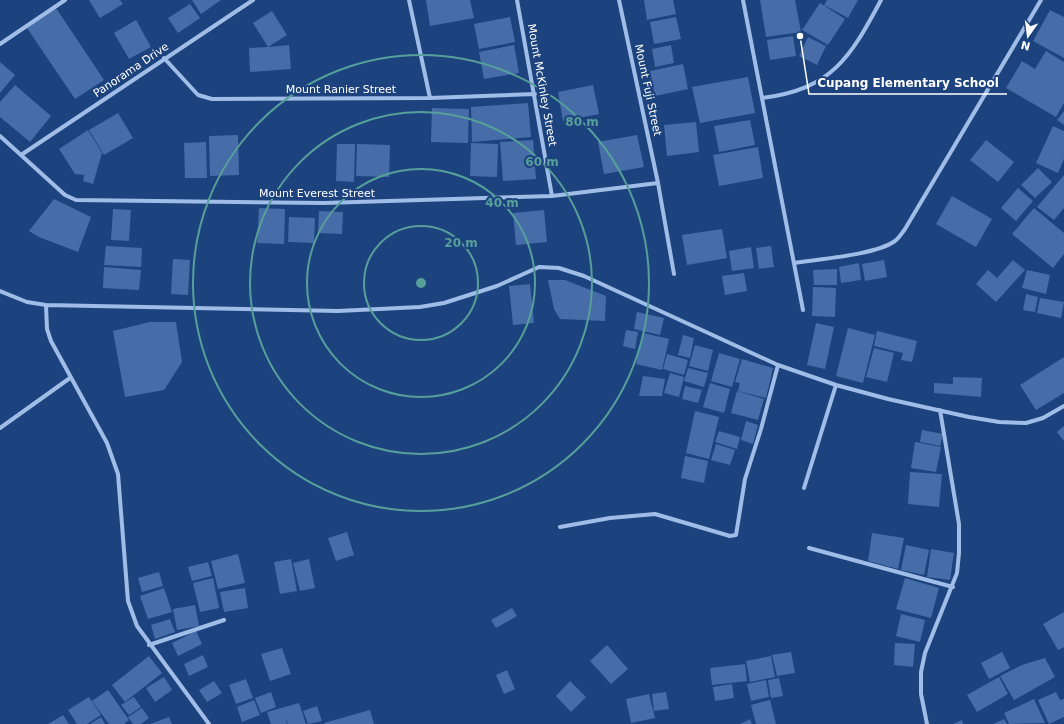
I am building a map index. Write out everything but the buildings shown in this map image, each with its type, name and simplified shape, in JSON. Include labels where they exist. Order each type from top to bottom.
[{"type":"street","points":[[0,44],[65,0]]},
{"type":"street","name":"Panorama Drive","points":[[21,155],[164,58],[253,0]]},
{"type":"street","points":[[409,0],[430,98]]},
{"type":"street","name":"Mount McKinley Street","points":[[517,0],[552,196]]},
{"type":"street","name":"Mount Fuji Street","points":[[619,0],[658,183],[674,274]]},
{"type":"street","points":[[743,0],[803,310]]},
{"type":"street","points":[[762,98],[787,95],[808,87],[838,67],[862,36],[881,0]]},
{"type":"street","points":[[794,263],[859,253],[882,247],[896,240],[905,229],[1042,0]]},
{"type":"street","name":"Mount Ranier Street","points":[[164,58],[198,95],[212,99],[430,98],[535,94]]},
{"type":"street","name":"Mount Everest Street","points":[[0,136],[65,194],[76,200],[324,203],[552,196],[658,183]]},
{"type":"street","points":[[0,291],[27,302],[46,304],[338,311],[420,307],[444,304],[497,286],[539,267],[559,268],[584,276],[778,365],[836,385],[888,399],[999,422],[1026,423],[1043,418],[1064,406]]},
{"type":"street","points":[[46,304],[47,329],[51,341],[107,443],[118,474],[128,601],[137,626],[209,724]]},
{"type":"street","points":[[560,527],[610,518],[655,514],[730,536],[736,535],[745,479],[761,430],[778,365]]},
{"type":"street","points":[[0,428],[70,378]]},
{"type":"street","points":[[804,488],[836,385]]},
{"type":"street","points":[[927,724],[921,694],[922,666],[927,648],[958,573],[959,524],[940,410]]},
{"type":"street","points":[[809,548],[952,586]]},
{"type":"street","points":[[149,644],[224,620]]},
{"type":"place","name":"Cupang Elementary School","points":[[800,36]]}]
